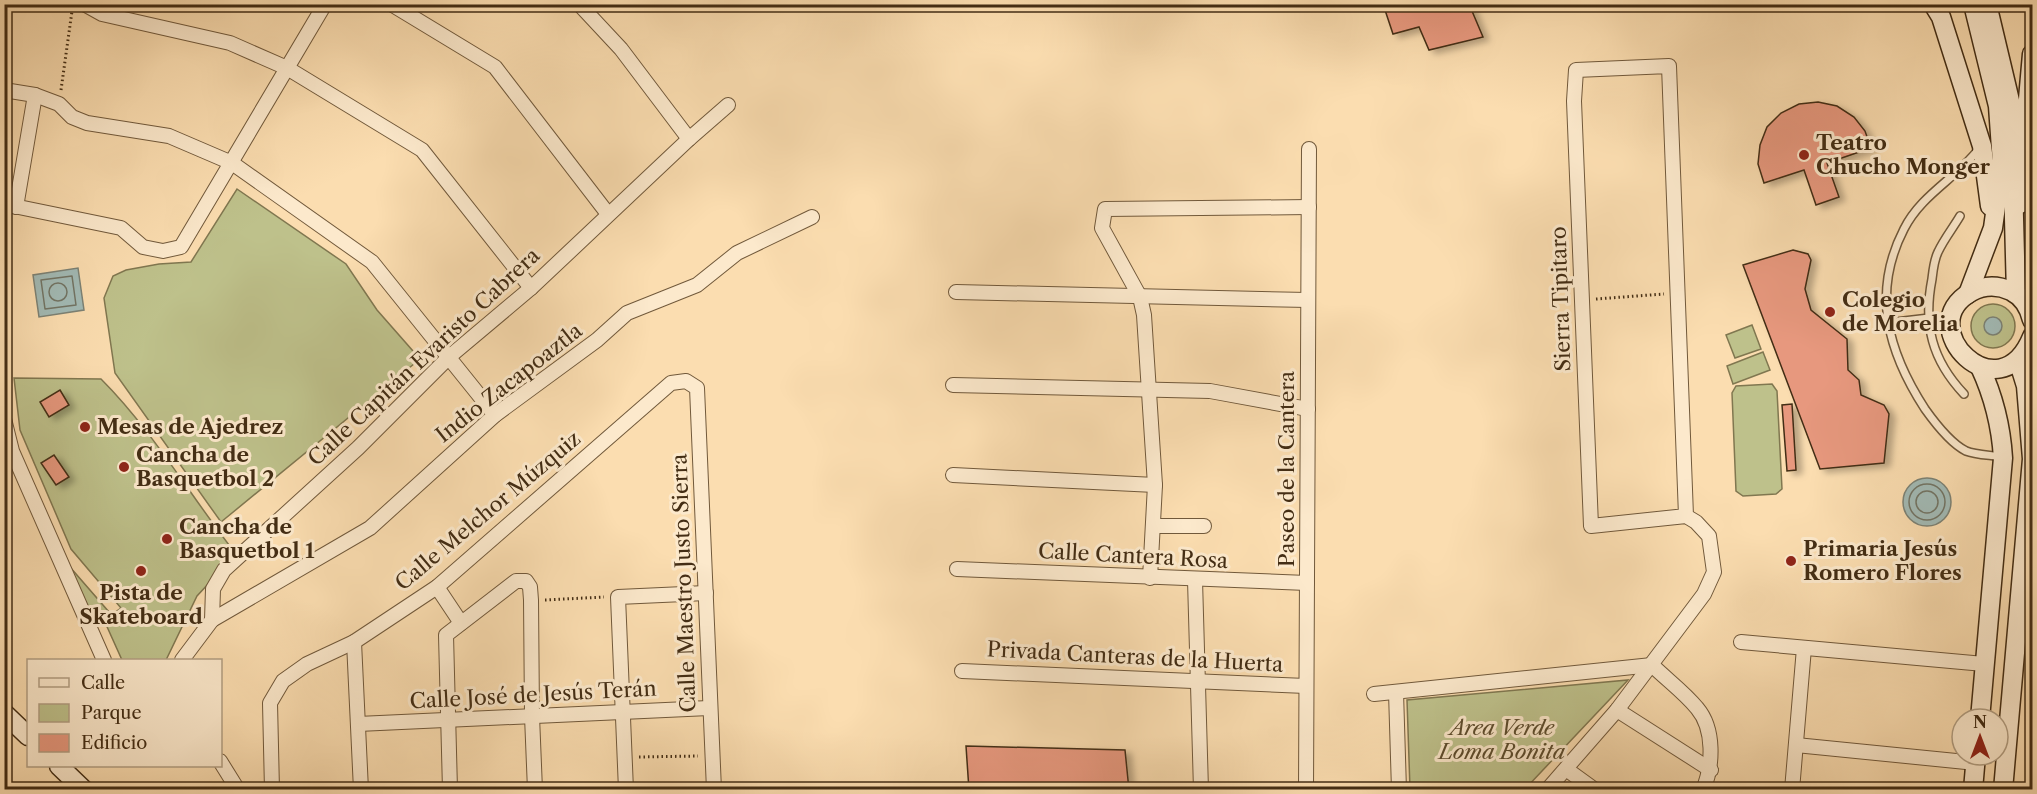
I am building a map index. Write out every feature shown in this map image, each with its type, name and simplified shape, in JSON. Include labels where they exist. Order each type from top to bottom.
[{"type":"main road","points":[[1933,4],[1941,17],[1982,146],[1994,228]]},
{"type":"main road","points":[[1973,4],[2011,105],[2016,294]]},
{"type":"main road","points":[[1987,4],[1994,56],[2002,163],[1994,228],[1968,294],[1959,303],[1951,328],[1959,352],[1980,367],[1994,369],[2018,360],[2027,349],[2032,337]]},
{"type":"main road","points":[[2014,223],[2026,186],[2028,99],[2032,54]]},
{"type":"main road","points":[[1968,294],[1992,286],[2016,294],[2031,312]]},
{"type":"main road","points":[[2003,789],[2028,558],[2032,459],[2026,386],[2018,360]]},
{"type":"main road","points":[[1980,367],[1991,390],[2001,429],[2003,458],[1981,707]]},
{"type":"main road","points":[[4,713],[27,735]]},
{"type":"main road","points":[[61,767],[84,789]]},
{"type":"main road","points":[[1973,789],[1975,767]]},
{"type":"street","points":[[84,4],[230,43],[287,68],[422,150],[531,288]]},
{"type":"street","points":[[35,95],[10,205],[121,228],[143,247],[163,251],[181,247],[325,4]]},
{"type":"street","points":[[391,4],[495,66],[608,214]]},
{"type":"street","points":[[579,4],[621,49],[689,139]]},
{"type":"street","name":"Sierra Tipitaro","points":[[1678,293],[1669,66],[1576,70],[1574,101],[1592,526],[1686,516]]},
{"type":"street","points":[[4,90],[35,95],[59,104],[72,117],[87,123],[169,136],[231,163],[372,262],[495,416]]},
{"type":"street","name":"Calle Capitán Evaristo Cabrera","points":[[212,620],[213,589],[224,570],[358,448],[448,357],[531,288],[608,214],[728,105]]},
{"type":"street","name":"Paseo de la Cantera","points":[[1306,789],[1310,149]]},
{"type":"street","points":[[1150,578],[1155,485],[1150,389],[1140,297],[1102,228],[1105,209],[1309,207]]},
{"type":"street","name":"Indio Zacapoaztla","points":[[212,620],[370,528],[495,416],[597,340],[627,313],[696,285],[737,253],[812,217]]},
{"type":"street","points":[[956,292],[1308,300]]},
{"type":"street","points":[[1547,789],[1617,710],[1652,665],[1704,594],[1714,572],[1709,536],[1696,522],[1686,516],[1678,293]]},
{"type":"street","name":"Calle Melchor Múzquiz","points":[[272,789],[270,703],[283,681],[307,664],[354,642],[437,587],[671,383],[686,381]]},
{"type":"street","name":"Calle Maestro Justo Sierra","points":[[686,381],[697,388],[714,789]]},
{"type":"street","points":[[953,385],[1210,391],[1308,409]]},
{"type":"street","points":[[4,419],[12,451],[105,659]]},
{"type":"street","points":[[953,475],[1155,485]]},
{"type":"street","points":[[1153,526],[1204,526]]},
{"type":"street","name":"Calle Cantera Rosa","points":[[957,569],[1307,583]]},
{"type":"street","points":[[1195,580],[1196,680],[1201,789]]},
{"type":"street","points":[[450,789],[446,635],[516,581],[526,581],[530,587],[531,600],[535,789]]},
{"type":"street","points":[[437,587],[461,623]]},
{"type":"street","points":[[626,789],[618,597],[705,593]]},
{"type":"street","points":[[183,659],[212,620]]},
{"type":"street","points":[[354,642],[361,789]]},
{"type":"street","points":[[1741,642],[1984,664]]},
{"type":"street","points":[[1792,789],[1804,648]]},
{"type":"street","points":[[1374,694],[1652,665],[1699,709],[1709,739],[1711,770],[1703,789]]},
{"type":"street","name":"Privada Canteras de la Huerta","points":[[962,671],[1306,686]]},
{"type":"street","points":[[1396,692],[1399,789]]},
{"type":"street","name":"Calle José de Jesús Terán","points":[[358,724],[709,708]]},
{"type":"street","points":[[1617,710],[1711,770]]},
{"type":"street","points":[[1796,745],[1950,757]]},
{"type":"street","points":[[222,764],[238,789]]},
{"type":"street","points":[[1566,769],[1595,789]]},
{"type":"lane","points":[[1982,146],[1967,163],[1922,200],[1904,229],[1892,261],[1886,292],[1887,323],[1897,360],[1912,389],[1936,424],[1966,451],[2003,458]]},
{"type":"lane","points":[[1960,216],[1936,254],[1929,291],[1929,318],[1932,345],[1947,376],[1964,394]]},
{"type":"lane","points":[[1887,323],[1929,318]]},
{"type":"path","points":[[59,104],[73,4]]},
{"type":"path","points":[[1582,300],[1678,293]]},
{"type":"path","points":[[531,600],[618,597]]},
{"type":"path","points":[[625,757],[712,756]]},
{"type":"green space","points":[[237,189],[346,264],[377,310],[420,359],[221,522],[115,373],[104,298],[113,276],[126,270],[159,264],[191,262]]},
{"type":"green space","points":[[1993,304],[2002,305],[2009,310],[2014,317],[2014,335],[2009,342],[2002,347],[1993,348],[1984,347],[1977,342],[1972,335],[1971,326],[1972,317],[1977,310],[1984,305]]},
{"type":"green space","points":[[1752,325],[1761,349],[1735,358],[1726,335]]},
{"type":"green space","points":[[1763,352],[1770,370],[1733,384],[1727,366]]},
{"type":"green space","points":[[14,378],[101,379],[155,442],[236,554],[197,596],[166,659],[122,659],[104,620],[121,608],[71,549],[20,430]]},
{"type":"green space","points":[[1772,384],[1777,391],[1782,489],[1776,494],[1743,496],[1736,491],[1732,393],[1736,386]]},
{"type":"green space","points":[[63,559],[109,612],[92,626]]},
{"type":"green space","name":"Area Verde Loma Bonita","points":[[1628,680],[1525,789],[1410,789],[1407,700]]},
{"type":"water","points":[[78,268],[84,310],[39,317],[33,275]]},
{"type":"water","points":[[1993,317],[1999,320],[2002,326],[1999,332],[1993,335],[1987,332],[1984,326],[1987,320]]},
{"type":"water","points":[[1922,478],[1932,478],[1944,485],[1951,497],[1951,507],[1944,519],[1932,526],[1922,526],[1907,515],[1903,507],[1903,497],[1914,482]]},
{"type":"building","points":[[1383,4],[1469,4],[1483,37],[1429,50],[1419,27],[1393,34]]},
{"type":"building","name":"Teatro Chucho Monger","points":[[1818,102],[1837,106],[1854,117],[1865,131],[1871,148],[1827,163],[1839,197],[1816,205],[1804,170],[1764,183],[1758,164],[1760,145],[1767,127],[1781,113],[1799,104]]},
{"type":"building","points":[[1793,250],[1808,254],[1811,260],[1805,289],[1811,310],[1847,339],[1848,370],[1859,380],[1861,395],[1884,405],[1889,414],[1884,463],[1820,469],[1743,265]]},
{"type":"building","points":[[60,390],[69,405],[49,417],[40,402]]},
{"type":"building","points":[[1792,404],[1796,470],[1787,471],[1782,405]]},
{"type":"building","points":[[54,455],[69,477],[56,485],[41,463]]},
{"type":"building","points":[[966,746],[1125,750],[1129,790],[969,790]]},
{"type":"place","name":"Teatro Chucho Monger","points":[[1804,155]]},
{"type":"place","name":"Colegio de Morelia","points":[[1830,312]]},
{"type":"place","name":"Mesas de Ajedrez","points":[[85,427]]},
{"type":"place","name":"Cancha de Basquetbol 2","points":[[124,467]]},
{"type":"place","name":"Cancha de Basquetbol 1","points":[[167,539]]},
{"type":"place","name":"Primaria Jesús Romero Flores","points":[[1791,561]]},
{"type":"place","name":"Pista de Skateboard","points":[[141,571]]}]
